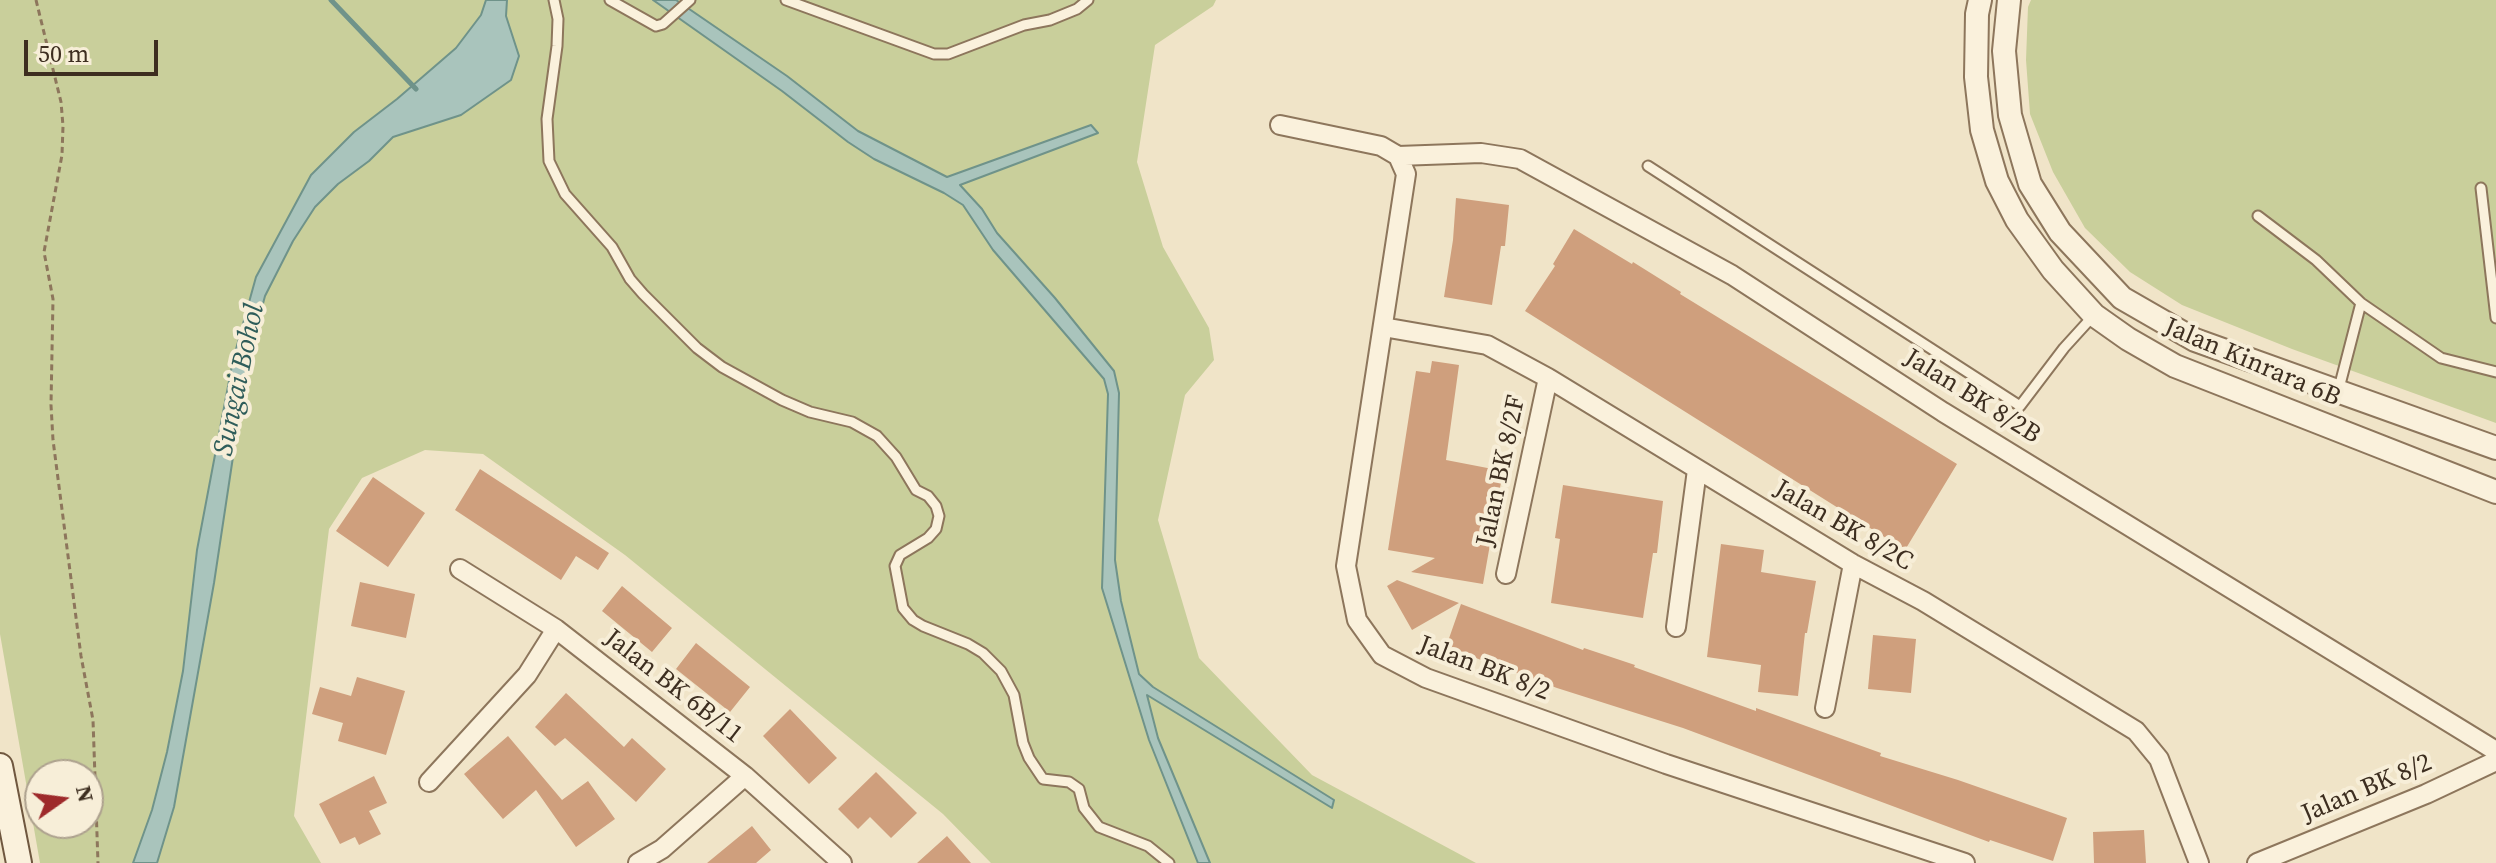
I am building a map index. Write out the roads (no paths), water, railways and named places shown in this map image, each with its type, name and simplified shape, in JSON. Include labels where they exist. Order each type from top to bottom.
[{"type":"main road","points":[[0,766],[19,863]]},
{"type":"street","name":"Jalan Kinrara 6B","points":[[1980,0],[1976,77],[1982,130],[1997,181],[2017,220],[2053,270],[2094,315],[2175,366],[2496,492]]},
{"type":"street","name":"Jalan Kinrara 6B","points":[[2009,0],[2004,51],[2010,115],[2030,184],[2060,232],[2122,298],[2195,340],[2496,448]]},
{"type":"street","points":[[1280,125],[1381,146],[1398,156]]},
{"type":"street","name":"Jalan BK 8/2B","points":[[1398,156],[1481,153],[1520,159],[1732,275],[1957,420],[2496,751]]},
{"type":"street","name":"Jalan BK 8/2","points":[[1398,156],[1406,174],[1346,566],[1357,620],[1382,655],[1426,678],[1666,764],[1965,863]]},
{"type":"street","name":"Jalan BK 8/2C","points":[[1383,327],[1487,345],[1548,378],[1853,564],[1923,601],[2136,731],[2159,759],[2199,863]]},
{"type":"street","name":"Jalan BK 8/2F","points":[[1506,574],[1548,378]]},
{"type":"street","points":[[1676,627],[1697,470]]},
{"type":"street","points":[[1825,708],[1853,564]]},
{"type":"street","name":"Jalan BK 6B/11","points":[[460,569],[556,629],[745,776],[842,863]]},
{"type":"street","points":[[429,782],[527,675],[556,629]]},
{"type":"street","name":"Jalan BK 8/2","points":[[2257,863],[2426,794],[2496,761]]},
{"type":"street","points":[[638,863],[662,849],[745,776]]},
{"type":"street","points":[[0,829],[11,863]]},
{"type":"lane","points":[[554,0],[558,19],[547,119],[549,161],[565,194],[612,247],[630,279],[697,348],[722,367],[782,400],[810,412],[852,422],[877,436],[896,457],[916,490],[928,496],[936,506],[939,516],[936,529],[928,538],[900,555],[895,566],[903,608],[923,626],[983,653],[1001,671],[1014,695],[1023,743],[1043,779],[1069,782],[1079,789],[1084,808],[1099,827],[1148,846],[1169,863]]},
{"type":"lane","points":[[610,0],[656,26],[663,24],[690,0]]},
{"type":"lane","points":[[786,0],[934,54],[948,54],[1024,25],[1050,20],[1077,9],[1088,0]]},
{"type":"lane","points":[[1648,166],[2020,406],[2064,348],[2094,315]]},
{"type":"lane","points":[[2481,188],[2496,318]]},
{"type":"lane","points":[[2258,216],[2316,260],[2361,303],[2441,358],[2496,372]]},
{"type":"lane","points":[[2338,392],[2361,303]]},
{"type":"water","name":"Sungai Bohol","points":[[486,0],[507,0],[506,16],[519,56],[511,80],[461,115],[393,137],[369,161],[338,184],[315,207],[293,241],[265,296],[247,364],[214,583],[174,807],[157,863],[133,863],[152,810],[167,752],[183,671],[197,550],[233,360],[256,277],[311,175],[354,132],[456,48],[481,15]]},
{"type":"water","points":[[653,0],[676,0],[787,76],[858,131],[947,177],[1091,125],[1098,133],[960,185],[1114,371],[1119,393],[1115,560],[1121,601],[1139,674],[1153,687],[1334,800],[1332,808],[1147,695],[1158,738],[1210,863],[1198,863],[1149,740],[1102,588],[1108,394],[1104,379],[993,250],[963,205],[874,159],[848,142]]},
{"type":"waterway","points":[[331,0],[416,89]]}]
